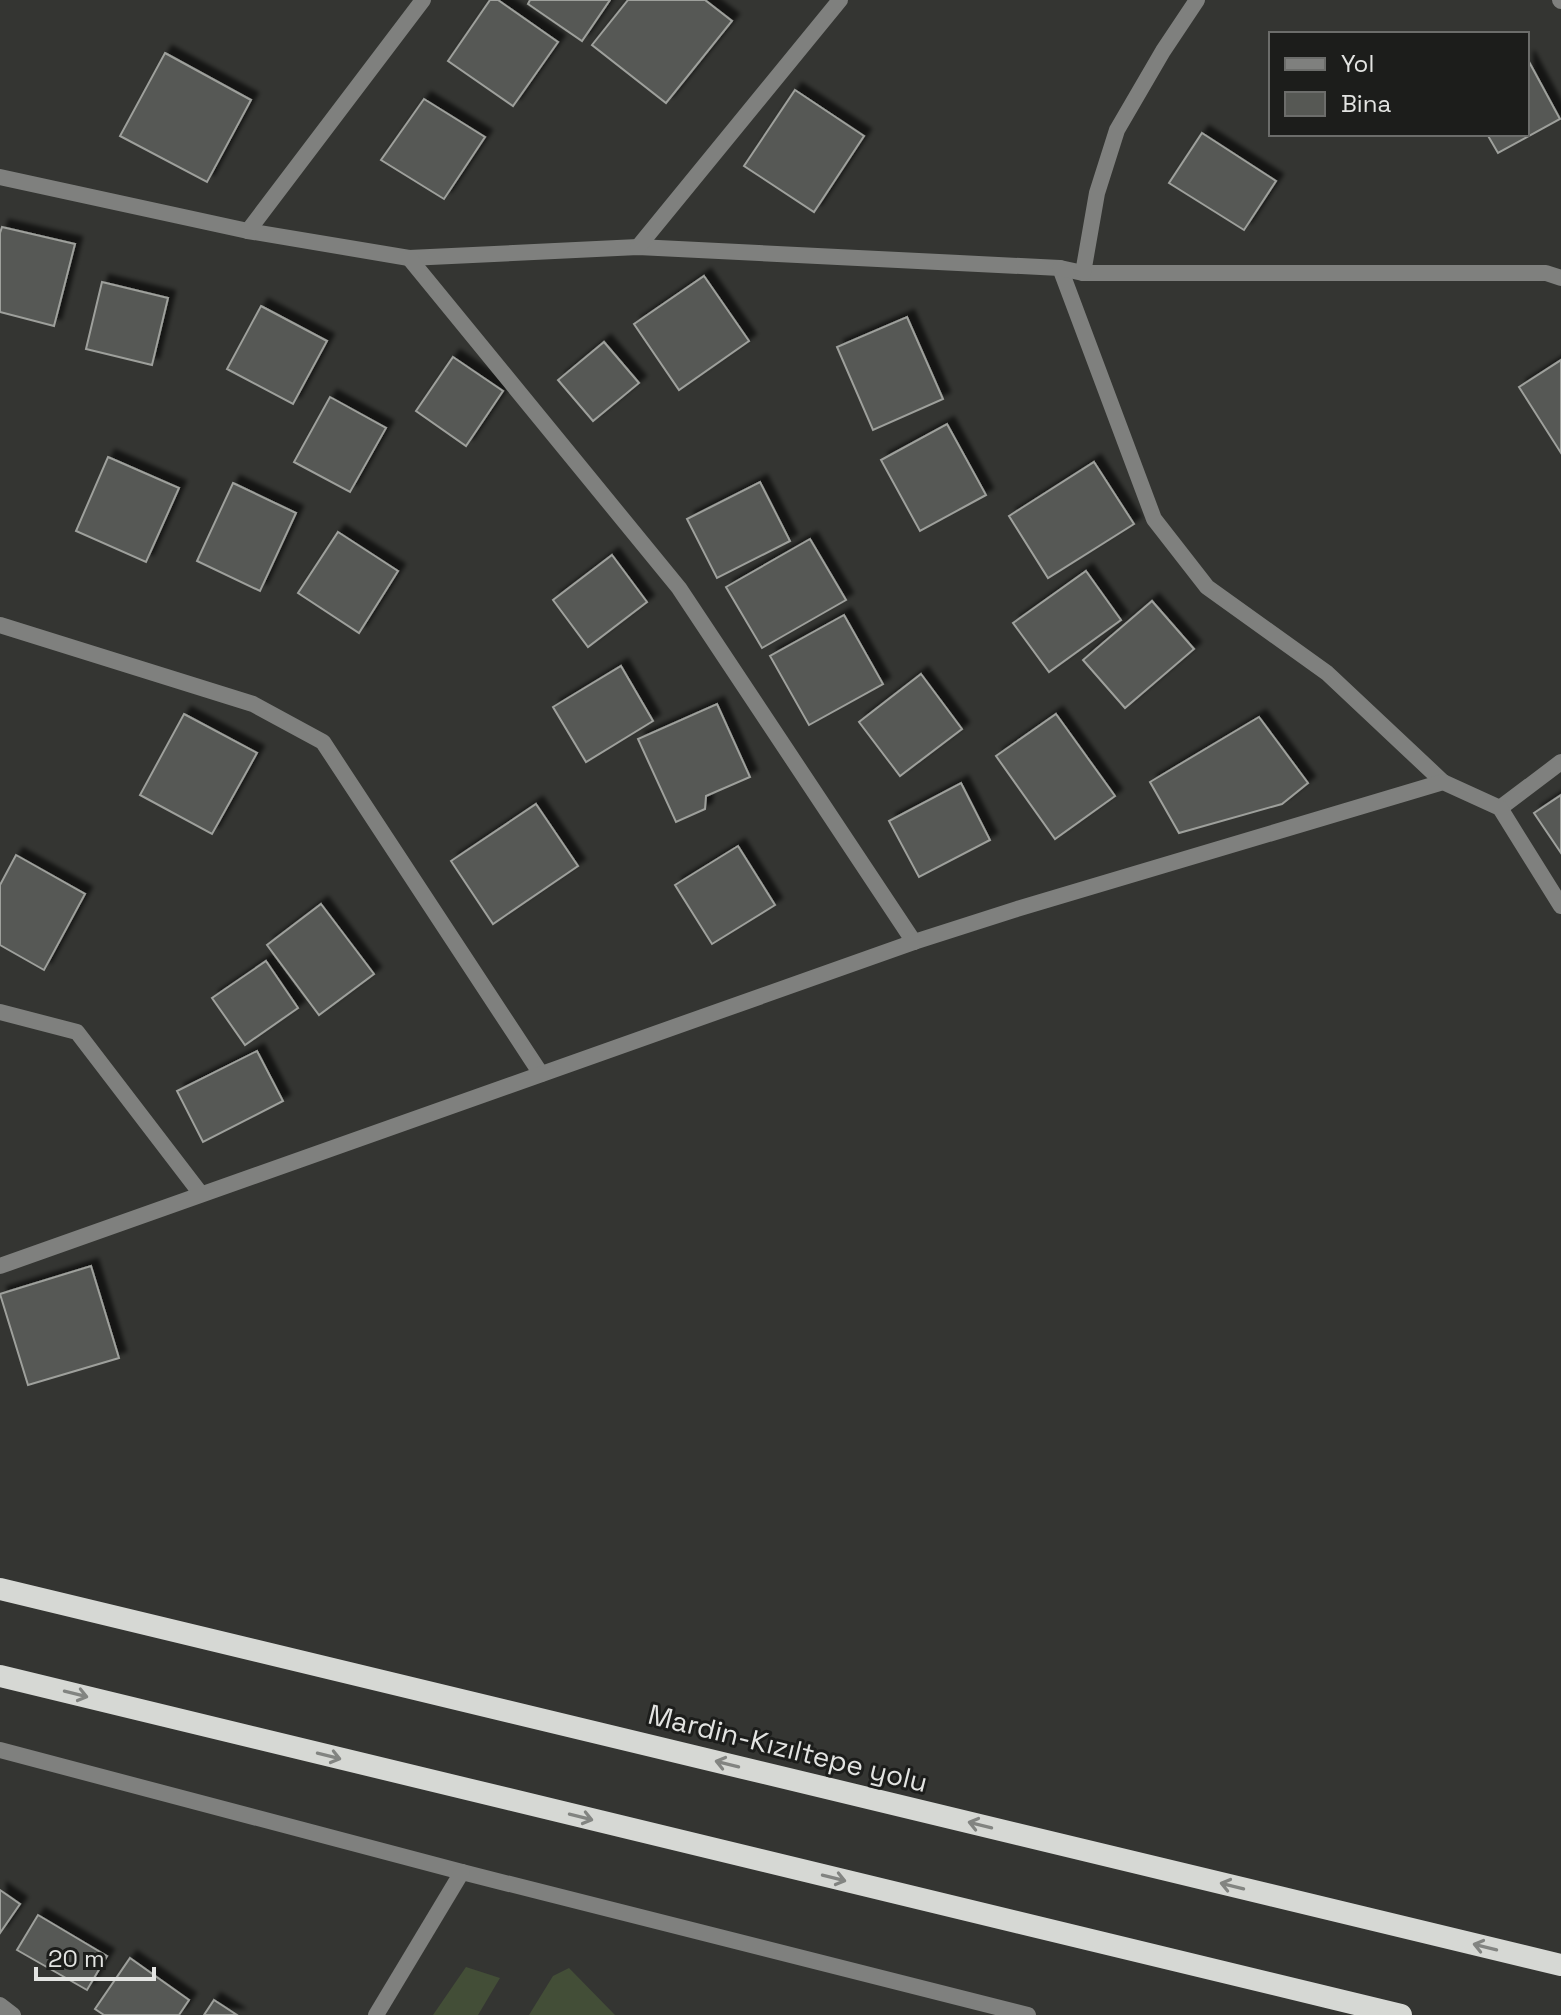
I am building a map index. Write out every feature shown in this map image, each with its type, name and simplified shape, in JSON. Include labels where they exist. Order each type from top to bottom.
[{"type":"highway","name":"Mardin-Kızıltepe yolu","points":[[0,1589],[1561,1965]]},
{"type":"highway","points":[[0,1676],[1401,2015]]},
{"type":"street","points":[[248,231],[423,0]]},
{"type":"street","points":[[638,247],[840,0]]},
{"type":"street","points":[[1083,273],[1097,193],[1117,130],[1197,0]]},
{"type":"street","points":[[0,177],[248,231],[409,258],[638,247],[1060,268],[1083,273],[1546,273],[1561,278]]},
{"type":"street","points":[[409,258],[679,588],[914,942]]},
{"type":"street","points":[[1060,268],[1154,519],[1207,587],[1327,673],[1443,782],[1500,808],[1561,906]]},
{"type":"street","points":[[0,625],[253,704],[323,742],[541,1074]]},
{"type":"street","points":[[1500,808],[1561,762]]},
{"type":"street","points":[[0,1266],[914,942],[1443,782]]},
{"type":"street","points":[[0,1012],[77,1032],[201,1194]]},
{"type":"street","points":[[0,1750],[462,1872],[1028,2015]]},
{"type":"street","points":[[376,2015],[462,1872]]},
{"type":"street","points":[[0,2005],[13,2015]]},
{"type":"green space","points":[[466,1967],[500,1978],[478,2015],[433,2015]]},
{"type":"green space","points":[[569,1968],[615,2015],[529,2015],[553,1976]]},
{"type":"building","points":[[490,0],[498,0],[558,42],[513,106],[448,61]]},
{"type":"building","points":[[530,0],[610,0],[582,41],[528,4]]},
{"type":"building","points":[[628,0],[705,0],[732,21],[666,103],[592,45]]},
{"type":"building","points":[[165,53],[251,100],[207,182],[120,136]]},
{"type":"building","points":[[1529,62],[1560,119],[1529,136]]},
{"type":"building","points":[[795,90],[864,136],[814,212],[744,166]]},
{"type":"building","points":[[424,99],[485,137],[444,199],[381,160]]},
{"type":"building","points":[[1202,133],[1276,181],[1244,230],[1169,183]]},
{"type":"building","points":[[1488,136],[1529,136],[1498,153]]},
{"type":"building","points":[[2,227],[75,244],[54,326],[0,312]]},
{"type":"building","points":[[704,276],[749,341],[679,390],[634,324]]},
{"type":"building","points":[[102,282],[168,298],[152,365],[86,349]]},
{"type":"building","points":[[261,306],[327,341],[293,404],[227,369]]},
{"type":"building","points":[[907,317],[943,399],[873,430],[837,347]]},
{"type":"building","points":[[604,342],[639,383],[593,421],[558,380]]},
{"type":"building","points":[[453,357],[503,391],[466,446],[416,411]]},
{"type":"building","points":[[1561,360],[1561,453],[1519,387]]},
{"type":"building","points":[[330,397],[386,428],[350,492],[294,462]]},
{"type":"building","points":[[947,424],[986,495],[920,531],[881,460]]},
{"type":"building","points":[[108,457],[179,488],[146,562],[76,531]]},
{"type":"building","points":[[1094,462],[1134,524],[1048,578],[1009,516]]},
{"type":"building","points":[[760,482],[790,541],[717,578],[687,519]]},
{"type":"building","points":[[233,483],[296,513],[260,591],[197,561]]},
{"type":"building","points":[[338,532],[398,571],[359,633],[298,593]]},
{"type":"building","points":[[810,539],[846,600],[762,648],[726,587]]},
{"type":"building","points":[[612,555],[647,602],[588,647],[553,600]]},
{"type":"building","points":[[1086,571],[1121,620],[1049,672],[1013,623]]},
{"type":"building","points":[[1152,601],[1194,649],[1125,708],[1083,660]]},
{"type":"building","points":[[844,615],[883,684],[809,725],[770,656]]},
{"type":"building","points":[[621,666],[653,721],[586,762],[553,707]]},
{"type":"building","points":[[921,674],[962,729],[900,776],[859,722]]},
{"type":"building","points":[[717,704],[750,777],[706,796],[705,809],[676,822],[638,739]]},
{"type":"building","points":[[184,714],[257,753],[212,834],[140,795]]},
{"type":"building","points":[[1056,714],[1115,796],[1055,839],[996,756]]},
{"type":"building","points":[[1259,717],[1308,783],[1282,804],[1179,833],[1150,782]]},
{"type":"building","points":[[961,783],[990,840],[919,877],[889,821]]},
{"type":"building","points":[[1561,795],[1561,853],[1534,813]]},
{"type":"building","points":[[536,804],[578,866],[493,924],[451,861]]},
{"type":"building","points":[[738,846],[775,905],[712,944],[675,885]]},
{"type":"building","points":[[16,855],[85,894],[44,970],[0,945],[0,885]]},
{"type":"building","points":[[321,904],[374,974],[319,1015],[267,945]]},
{"type":"building","points":[[266,961],[298,1008],[245,1045],[212,998]]},
{"type":"building","points":[[257,1051],[283,1101],[203,1142],[177,1091]]},
{"type":"building","points":[[91,1266],[119,1358],[28,1385],[0,1294]]},
{"type":"building","points":[[0,1890],[20,1904],[0,1933]]},
{"type":"building","points":[[38,1915],[107,1956],[87,1990],[17,1950]]},
{"type":"building","points":[[130,1958],[189,2000],[179,2015],[104,2015],[95,2009]]},
{"type":"building","points":[[214,2000],[237,2015],[204,2015]]}]
